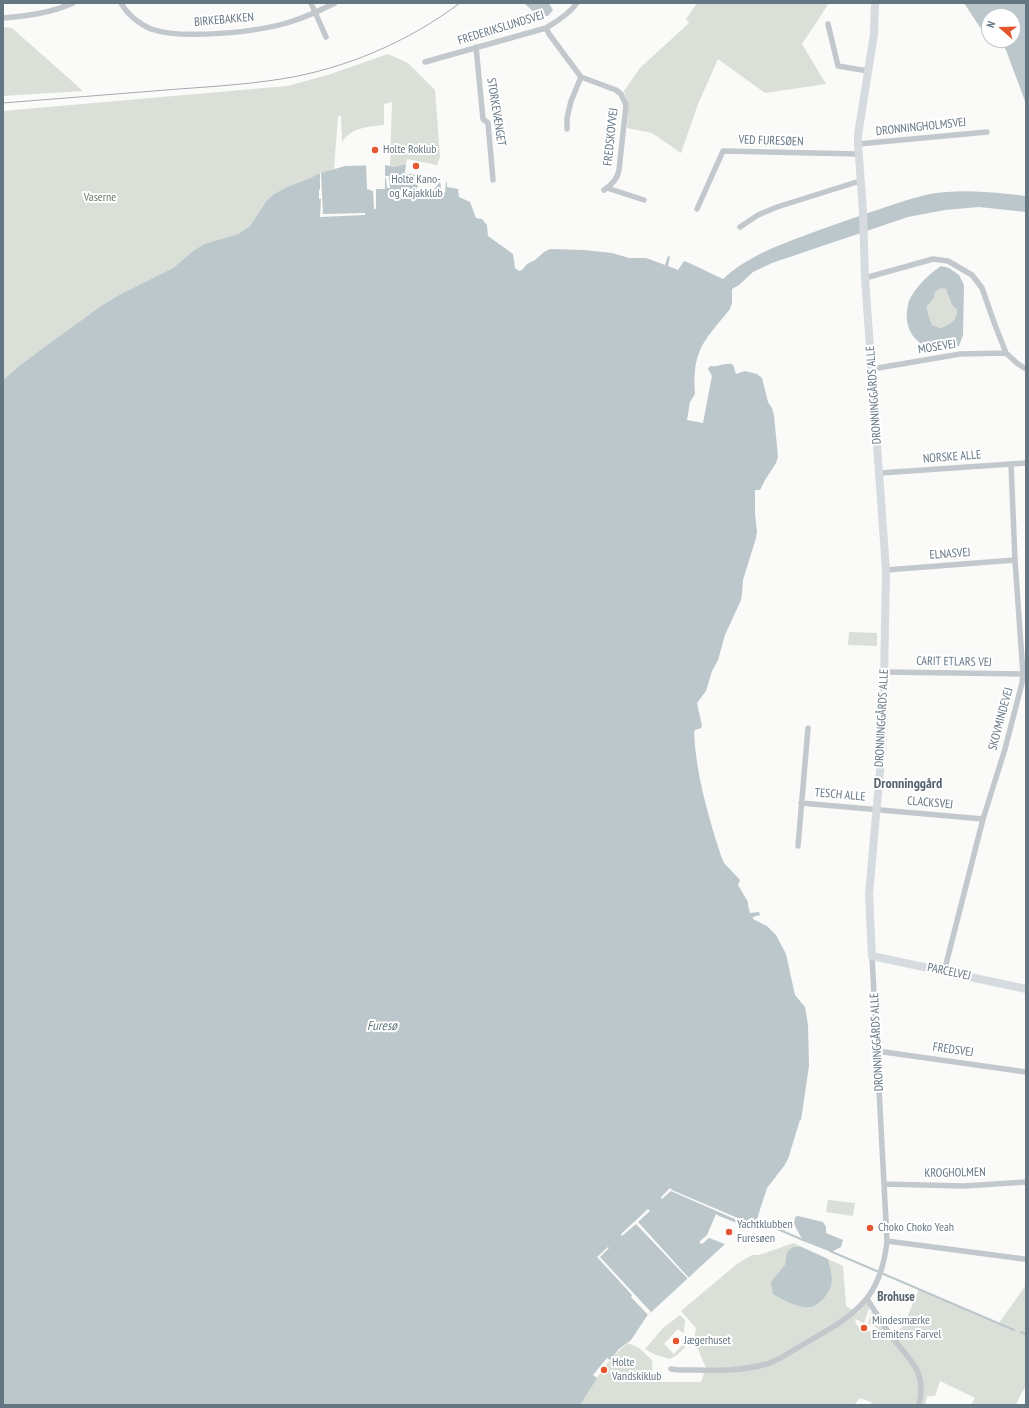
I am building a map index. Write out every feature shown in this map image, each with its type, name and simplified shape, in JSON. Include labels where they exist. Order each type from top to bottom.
[{"type":"street","points":[[3,18],[26,16],[51,11],[72,3]]},
{"type":"street","name":"BIRKEBAKKEN","points":[[121,3],[132,17],[149,28],[178,34],[213,34],[267,27],[290,22],[315,13],[335,3]]},
{"type":"street","points":[[311,3],[326,37]]},
{"type":"street","name":"FREDERIKSLUNDSVEJ","points":[[425,62],[546,28],[568,14],[577,3]]},
{"type":"street","name":"DRONNINGGÅRDS ALLE","points":[[671,1368],[679,1370],[738,1370],[768,1364],[844,1320],[857,1310],[874,1289],[882,1268],[887,1241],[869,894],[883,737],[886,570],[865,278],[863,211],[858,154],[858,135],[874,34],[875,3]]},
{"type":"street","points":[[828,24],[838,66],[868,71]]},
{"type":"street","points":[[546,28],[581,77],[571,101],[567,129]]},
{"type":"street","name":"STORKEVÆNGET","points":[[476,47],[483,119],[488,122],[493,180]]},
{"type":"street","name":"FREDSKOVVEJ","points":[[581,77],[616,90],[621,94],[626,105],[619,170],[614,183],[606,189],[644,200]]},
{"type":"street","name":"DRONNINGHOLMSVEJ","points":[[858,144],[987,132]]},
{"type":"street","name":"VED FURESØEN","points":[[697,209],[723,151],[858,154]]},
{"type":"street","points":[[740,227],[758,215],[777,207],[860,182]]},
{"type":"street","points":[[865,278],[933,259],[955,264],[972,276],[982,288],[1006,353],[1026,369]]},
{"type":"street","name":"MOSEVEJ","points":[[872,369],[960,354],[1006,353]]},
{"type":"street","name":"NORSKE ALLE","points":[[880,473],[1026,463]]},
{"type":"street","name":"SKOVMINDEVEJ","points":[[944,972],[983,819],[1005,749],[1022,683],[1023,674],[1015,560],[1011,464]]},
{"type":"street","name":"ELNASVEJ","points":[[886,570],[1015,560]]},
{"type":"street","name":"CARIT ETLARS VEJ","points":[[885,672],[1023,674]]},
{"type":"street","name":"TESCH ALLE","points":[[798,846],[808,728]]},
{"type":"street","name":"TESCH ALLE","points":[[801,803],[876,809]]},
{"type":"street","name":"CLACKSVEJ","points":[[876,809],[983,819]]},
{"type":"street","name":"PARCELVEJ","points":[[872,956],[1026,989]]},
{"type":"street","name":"FREDSVEJ","points":[[877,1051],[1026,1072]]},
{"type":"street","name":"KROGHOLMEN","points":[[884,1184],[964,1186],[1026,1182]]},
{"type":"street","points":[[887,1241],[1024,1259]]},
{"type":"street","points":[[867,1299],[892,1337],[913,1362],[918,1372],[921,1383],[919,1405]]},
{"type":"green space","points":[[697,3],[829,3],[802,44],[826,84],[765,93],[718,59],[698,104],[681,153],[652,133],[627,128],[628,104],[624,91],[640,68],[689,23],[686,19]]},
{"type":"green space","points":[[3,27],[12,28],[83,91],[3,96]]},
{"type":"green space","name":"Vaserne","points":[[388,54],[408,63],[435,90],[440,157],[437,165],[407,159],[406,164],[394,167],[390,166],[392,102],[384,104],[384,125],[366,127],[355,131],[346,137],[342,142],[341,116],[338,116],[334,169],[287,187],[274,194],[267,200],[250,226],[238,234],[204,244],[173,268],[119,295],[101,306],[19,366],[3,380],[3,111],[287,86],[328,75]]},
{"type":"green space","points":[[941,288],[946,289],[952,305],[957,310],[954,320],[941,328],[932,325],[928,314],[927,305],[934,298],[935,292]]},
{"type":"green space","points":[[849,632],[877,633],[877,646],[848,645]]},
{"type":"green space","points":[[828,1200],[855,1203],[853,1216],[826,1212]]},
{"type":"green space","points":[[794,1243],[843,1266],[846,1306],[858,1313],[866,1303],[870,1306],[864,1323],[855,1319],[860,1329],[870,1331],[876,1327],[868,1324],[872,1311],[891,1338],[904,1325],[919,1289],[999,1323],[1026,1285],[1026,1386],[1016,1405],[971,1405],[975,1398],[940,1381],[935,1396],[927,1396],[925,1405],[872,1405],[871,1402],[860,1398],[854,1405],[580,1405],[607,1363],[628,1343],[639,1348],[652,1360],[653,1382],[701,1382],[706,1368],[694,1340],[696,1328],[681,1311],[737,1264],[752,1255],[759,1255]]},
{"type":"green space","points":[[680,1315],[685,1320],[684,1332],[683,1333],[678,1329],[664,1344],[674,1354],[688,1339],[690,1342],[677,1355],[670,1359],[656,1355],[645,1349],[663,1328]]},
{"type":"water","points":[[524,3],[549,3],[553,10],[548,16],[537,15]]},
{"type":"water","points":[[964,3],[1026,3],[1026,104],[1004,48],[1021,48],[1021,8],[981,8],[981,29]]},
{"type":"water","name":"Furesø","points":[[406,164],[405,173],[421,176],[416,191],[419,195],[422,196],[429,194],[440,182],[442,192],[445,193],[446,182],[447,187],[458,189],[459,197],[470,202],[476,218],[482,219],[487,225],[488,236],[513,254],[515,268],[519,271],[550,249],[584,250],[612,253],[629,258],[646,258],[665,265],[668,256],[670,257],[668,266],[678,270],[684,261],[723,279],[744,263],[766,251],[847,220],[913,198],[930,194],[957,191],[1026,196],[1026,212],[979,207],[945,210],[908,217],[772,263],[753,272],[739,285],[732,289],[732,303],[730,309],[708,336],[701,347],[697,358],[694,384],[695,394],[690,402],[687,420],[703,423],[712,376],[708,369],[710,366],[729,364],[733,365],[736,374],[745,371],[757,374],[762,378],[768,402],[774,415],[778,457],[760,490],[755,490],[757,531],[743,580],[741,600],[725,635],[718,660],[712,671],[706,691],[697,703],[702,726],[694,732],[700,779],[707,810],[721,856],[724,863],[740,880],[738,885],[748,902],[750,913],[759,912],[760,915],[753,917],[753,919],[767,926],[776,935],[786,954],[795,995],[805,1007],[808,1025],[809,1066],[801,1120],[788,1159],[767,1188],[756,1222],[749,1219],[746,1224],[756,1228],[755,1230],[719,1216],[710,1237],[725,1244],[647,1316],[631,1340],[619,1349],[610,1360],[607,1358],[593,1375],[597,1378],[580,1405],[3,1405],[3,380],[19,366],[101,306],[119,295],[173,268],[204,244],[238,234],[250,226],[267,200],[274,194],[287,187],[321,173],[345,166],[385,165],[394,167]]},
{"type":"water","points":[[941,266],[949,268],[959,275],[964,285],[963,335],[959,346],[941,351],[932,349],[920,343],[911,333],[907,320],[908,305],[912,294],[926,278]],"holes":[[[941,288],[946,289],[952,305],[957,310],[954,320],[941,328],[932,325],[927,306],[934,298],[935,292]]]},
{"type":"water","points":[[798,1216],[823,1222],[826,1227],[826,1233],[843,1240],[841,1247],[831,1252],[803,1241],[794,1224],[795,1217]]},
{"type":"water","points":[[793,1247],[801,1247],[828,1259],[832,1276],[830,1289],[823,1299],[812,1307],[800,1307],[773,1294],[771,1282],[785,1265],[787,1252]]},
{"type":"pier","points":[[366,165],[385,165],[385,176],[389,176],[390,188],[387,188],[385,178],[385,189],[376,189],[376,209],[374,209],[373,191],[367,189]]},
{"type":"pier","points":[[320,173],[323,214],[365,213],[365,215],[320,217]]},
{"type":"pier","points":[[670,1188],[747,1222],[746,1224],[671,1191],[662,1199],[661,1197]]},
{"type":"pier","points":[[648,1209],[650,1211],[638,1222],[689,1278],[688,1279],[636,1224],[622,1236],[621,1234]]},
{"type":"pier","points":[[716,1214],[719,1216],[719,1220],[712,1237],[727,1243],[725,1244],[709,1238],[702,1244],[699,1242],[707,1235]]},
{"type":"pier","points":[[608,1247],[609,1248],[600,1257],[651,1312],[648,1315],[597,1257]]},
{"type":"waterway","points":[[757,1220],[803,1240]]},
{"type":"waterway","points":[[830,1251],[1014,1330]]},
{"type":"waterway","points":[[1021,1332],[1026,1334]]},
{"type":"tram line","points":[[3,103],[238,84],[281,79],[305,74],[352,61],[397,42],[419,30],[460,3]]},
{"type":"place","name":"Holte Roklub","points":[[375,150]]},
{"type":"place","name":"Holte Kano- og Kajakklub","points":[[416,166]]},
{"type":"place","name":"Choko Choko Yeah","points":[[870,1228]]},
{"type":"place","name":"Yachtklubben Furesøen","points":[[729,1232]]},
{"type":"place","name":"Mindesmærke Eremitens Farvel","points":[[864,1328]]},
{"type":"place","name":"Jægerhuset","points":[[676,1341]]},
{"type":"place","name":"Holte Vandskiklub","points":[[604,1370]]},
{"type":"district","name":"Dronninggård","points":[[908,784]]},
{"type":"district","name":"Brohuse","points":[[896,1297]]}]
